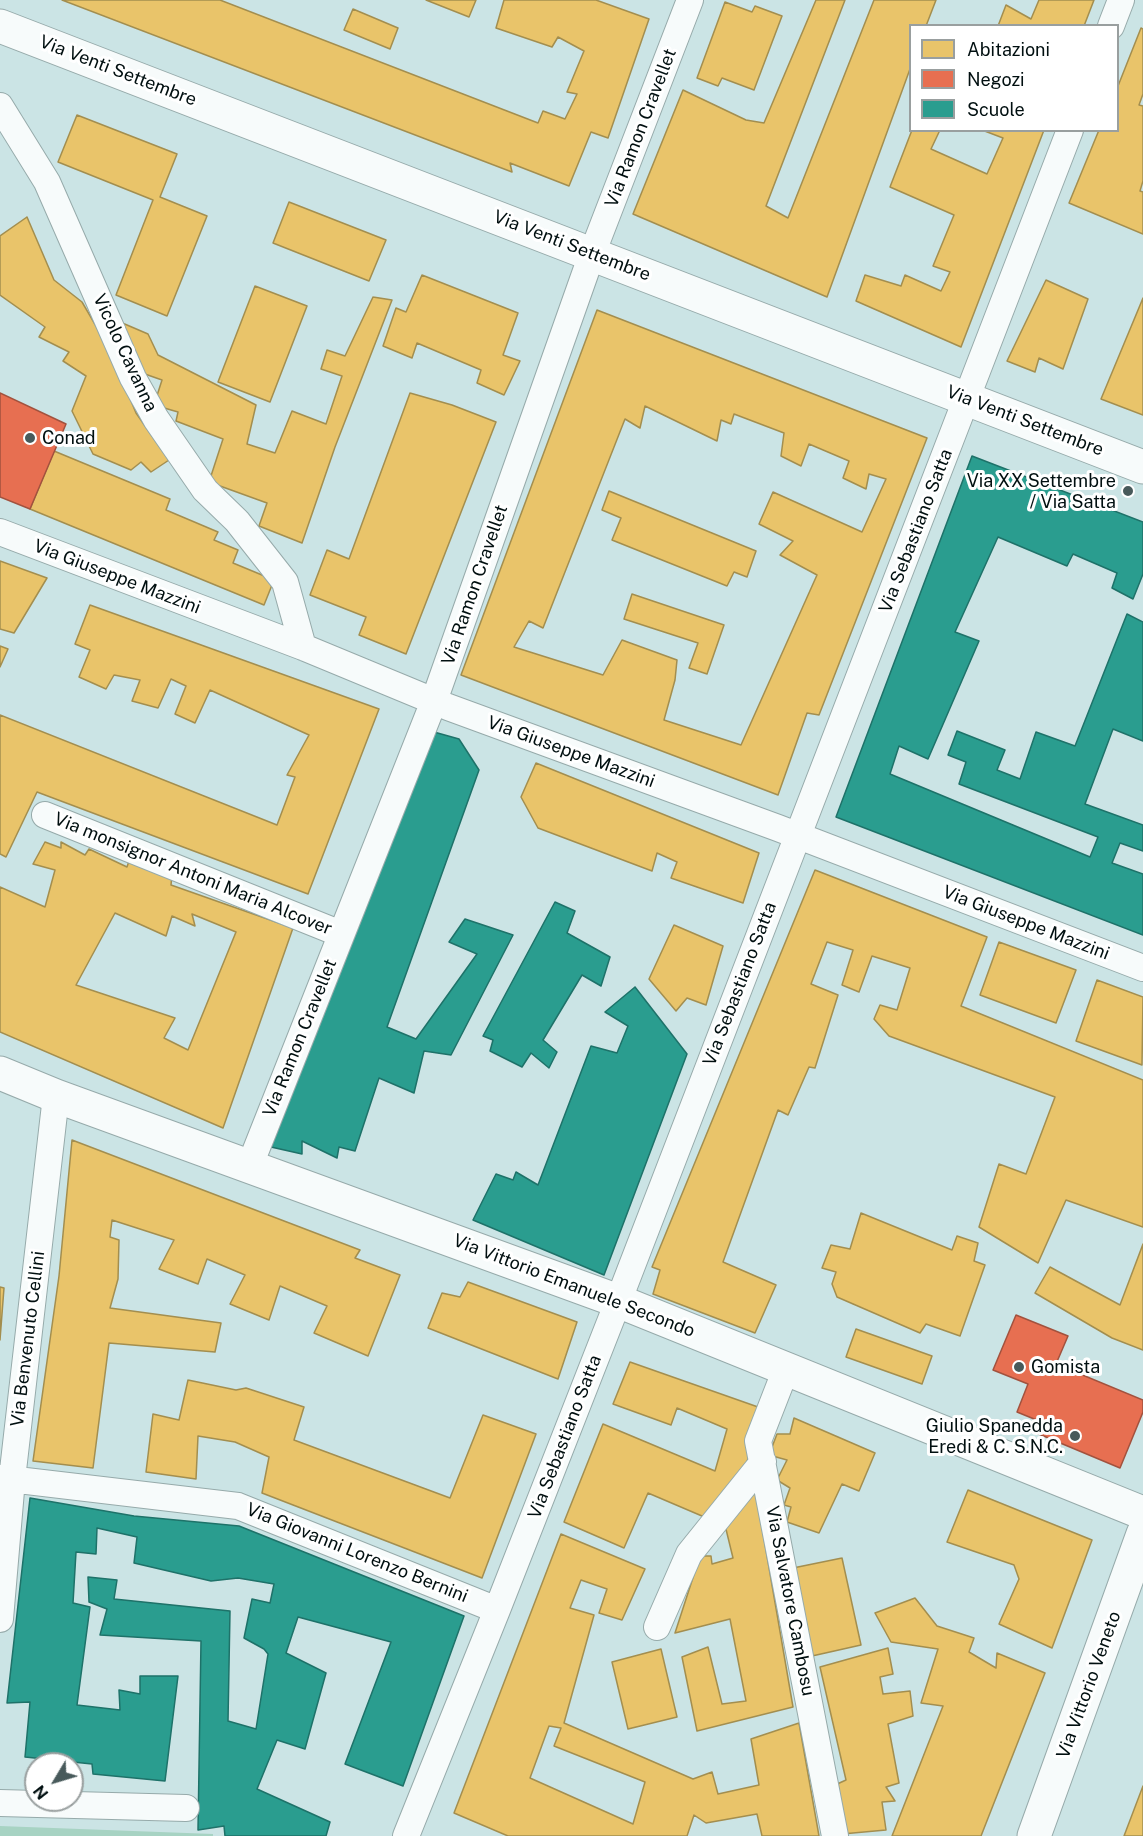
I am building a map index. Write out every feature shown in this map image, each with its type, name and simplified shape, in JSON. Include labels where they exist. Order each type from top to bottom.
[{"type":"main road","name":"Via Venti Settembre","points":[[0,26],[1143,467]]},
{"type":"main road","name":"Via Vittorio Emanuele Secondo","points":[[0,1073],[56,1096],[618,1301],[1143,1513]]},
{"type":"main road","name":"Via Vittorio Veneto","points":[[1034,1836],[1143,1534]]},
{"type":"street","points":[[1112,24],[1121,0]]},
{"type":"street","name":"Via Ramon Cravellet","points":[[250,1165],[434,701],[592,254],[688,1]]},
{"type":"street","name":"Vicolo Cavanna","points":[[0,106],[47,182],[133,378],[156,419],[205,490],[237,521],[285,582],[303,647]]},
{"type":"street","name":"Via Sebastiano Satta","points":[[406,1836],[618,1301],[1069,132]]},
{"type":"street","name":"Via Giuseppe Mazzini","points":[[0,532],[303,647],[434,701],[798,836],[1143,968]]},
{"type":"street","name":"Via monsignor Antoni Maria Alcover","points":[[45,815],[342,934]]},
{"type":"street","name":"Via Benvenuto Cellini","points":[[0,1619],[6,1478],[56,1096]]},
{"type":"street","name":"Via Salvatore Cambosu","points":[[786,1369],[758,1441],[835,1836]]},
{"type":"street","points":[[657,1628],[688,1554],[763,1462]]},
{"type":"street","name":"Via Giovanni Lorenzo Bernini","points":[[6,1478],[238,1506],[497,1610]]},
{"type":"street","points":[[0,1803],[186,1808]]},
{"type":"green space","points":[[0,1826],[213,1834],[213,1836],[0,1836]]},
{"type":"building: Abitazioni","points":[[62,0],[220,0],[538,123],[543,111],[565,119],[577,94],[567,92],[584,51],[558,37],[552,47],[496,28],[504,0],[596,0],[649,19],[608,138],[591,132],[569,186],[510,163],[512,172]]},
{"type":"building: Abitazioni","points":[[426,0],[476,0],[469,17]]},
{"type":"building: Abitazioni","points":[[816,0],[845,0],[766,206],[788,218],[874,0],[936,0],[927,24],[909,24],[909,72],[827,297],[633,214],[683,90],[746,120],[764,123]]},
{"type":"building: Abitazioni","points":[[1039,0],[1094,0],[1085,24],[999,24],[1006,5],[1031,19]]},
{"type":"building: Abitazioni","points":[[725,2],[752,12],[755,6],[782,16],[754,90],[722,78],[718,86],[697,78]]},
{"type":"building: Abitazioni","points":[[353,9],[398,28],[390,49],[344,30]]},
{"type":"building: Abitazioni","points":[[1141,28],[1143,29],[1143,94],[1139,105],[1143,106],[1143,181],[1140,191],[1143,192],[1143,234],[1069,203],[1098,132],[1119,132],[1119,83]]},
{"type":"building: Abitazioni","points":[[77,115],[177,154],[160,197],[207,216],[167,316],[116,295],[153,200],[58,162]]},
{"type":"building: Abitazioni","points":[[911,132],[939,132],[931,149],[987,174],[1003,138],[987,132],[1043,132],[961,347],[856,301],[865,275],[901,286],[905,275],[941,291],[950,272],[933,266],[954,215],[890,187]]},
{"type":"building: Abitazioni","points":[[289,202],[386,240],[369,281],[273,243]]},
{"type":"building: Abitazioni","points":[[27,217],[54,280],[82,302],[110,350],[136,413],[169,460],[151,472],[141,462],[131,470],[93,454],[72,411],[86,376],[63,361],[69,352],[39,337],[45,327],[0,295],[0,236]]},
{"type":"building: Abitazioni","points":[[422,275],[518,313],[503,355],[520,361],[504,395],[477,383],[481,370],[417,343],[412,358],[383,346],[396,308],[406,312]]},
{"type":"building: Abitazioni","points":[[1046,280],[1088,299],[1063,369],[1039,358],[1035,372],[1007,361]]},
{"type":"building: Abitazioni","points":[[255,286],[307,306],[270,402],[218,382]]},
{"type":"building: Abitazioni","points":[[373,297],[392,300],[335,447],[302,543],[259,526],[267,503],[209,482],[223,439],[176,421],[178,412],[154,405],[162,380],[142,373],[120,322],[148,334],[158,355],[256,405],[247,444],[275,453],[292,411],[326,424],[342,376],[321,369],[327,350],[345,356]]},
{"type":"building: Abitazioni","points":[[1143,298],[1143,415],[1101,399]]},
{"type":"building: Abitazioni","points":[[597,310],[927,438],[819,715],[807,713],[778,795],[461,675]],"holes":[[[645,406],[717,441],[721,420],[731,424],[734,414],[784,433],[781,456],[801,466],[809,444],[849,461],[843,478],[866,489],[869,474],[886,479],[862,532],[773,492],[759,524],[793,541],[780,555],[817,575],[741,745],[664,720],[675,680],[677,660],[622,640],[603,675],[514,647],[529,621],[543,628],[625,419],[640,428]]]},
{"type":"building: Abitazioni","points":[[410,393],[452,405],[496,422],[406,654],[359,635],[366,617],[310,595],[327,550],[349,559]]},
{"type":"building: Abitazioni","points":[[54,451],[170,499],[166,510],[218,532],[214,540],[238,550],[233,563],[274,580],[264,605],[30,509]]},
{"type":"building: Abitazioni","points":[[609,491],[756,551],[747,577],[734,572],[727,586],[612,540],[621,518],[602,510]]},
{"type":"building: Abitazioni","points":[[0,561],[47,578],[14,633],[0,629]]},
{"type":"building: Abitazioni","points":[[632,594],[724,625],[707,674],[689,668],[698,643],[624,619]]},
{"type":"building: Abitazioni","points":[[90,605],[379,709],[308,894],[37,792],[6,857],[0,854],[0,715],[277,825],[295,777],[287,775],[309,735],[210,690],[195,723],[175,714],[186,686],[171,679],[158,708],[132,701],[140,680],[114,675],[106,689],[79,677],[90,650],[75,644]]},
{"type":"building: Abitazioni","points":[[0,646],[8,649],[0,667]]},
{"type":"building: Abitazioni","points":[[536,763],[759,853],[743,903],[671,878],[677,862],[657,853],[652,871],[538,828],[521,797]]},
{"type":"building: Abitazioni","points":[[45,842],[61,848],[61,842],[85,855],[89,849],[127,867],[130,858],[172,875],[171,885],[293,928],[223,1128],[0,1032],[0,887],[45,907],[55,870],[33,864]],"holes":[[[115,913],[166,936],[172,916],[195,926],[192,914],[236,932],[188,1050],[164,1038],[175,1018],[76,985]]]},
{"type":"building: Abitazioni","points":[[815,870],[987,937],[961,1006],[1143,1080],[1143,1227],[1066,1200],[1038,1263],[979,1227],[999,1164],[1026,1174],[1055,1097],[889,1036],[874,1019],[880,1005],[897,1010],[910,968],[872,956],[859,992],[842,985],[853,950],[827,942],[811,984],[838,995],[815,1068],[809,1067],[788,1115],[778,1110],[723,1262],[776,1285],[755,1333],[653,1294],[660,1270],[652,1267]]},
{"type":"building: Abitazioni","points":[[674,925],[723,946],[706,1005],[687,998],[676,1011],[649,979]]},
{"type":"building: Abitazioni","points":[[999,942],[1076,970],[1056,1023],[980,995]]},
{"type":"building: Abitazioni","points":[[1097,980],[1143,997],[1142,1065],[1076,1041]]},
{"type":"building: Abitazioni","points":[[72,1140],[360,1250],[355,1258],[400,1275],[368,1356],[314,1333],[327,1306],[280,1286],[269,1320],[230,1304],[245,1275],[207,1259],[198,1284],[159,1269],[174,1240],[112,1220],[110,1237],[119,1240],[118,1279],[110,1308],[221,1323],[215,1352],[109,1343],[93,1468],[33,1461],[59,1276]]},
{"type":"building: Abitazioni","points":[[861,1213],[952,1250],[957,1236],[978,1243],[974,1261],[985,1265],[960,1336],[926,1324],[920,1333],[837,1297],[832,1284],[836,1272],[822,1268],[831,1245],[850,1249]]},
{"type":"building: Abitazioni","points":[[1143,1244],[1143,1350],[1112,1338],[1035,1293],[1050,1267],[1120,1305]]},
{"type":"building: Abitazioni","points":[[468,1282],[577,1322],[558,1379],[428,1328],[442,1293],[460,1297]]},
{"type":"building: Abitazioni","points":[[0,1287],[4,1288],[0,1340]]},
{"type":"building: Abitazioni","points":[[856,1329],[932,1356],[922,1384],[846,1357]]},
{"type":"building: Abitazioni","points":[[630,1362],[758,1407],[755,1440],[742,1475],[709,1519],[648,1493],[624,1548],[564,1522],[603,1424],[715,1471],[727,1429],[677,1408],[671,1425],[613,1404]]},
{"type":"building: Abitazioni","points":[[188,1380],[236,1390],[246,1388],[304,1407],[294,1440],[450,1498],[483,1415],[536,1434],[482,1578],[262,1493],[269,1457],[235,1442],[198,1436],[196,1479],[146,1472],[153,1414],[179,1420]]},
{"type":"building: Abitazioni","points":[[794,1418],[875,1453],[859,1491],[842,1484],[819,1533],[787,1522],[791,1507],[784,1505],[790,1488],[777,1480],[787,1460],[769,1455],[777,1434],[790,1434]]},
{"type":"building: Abitazioni","points":[[749,1490],[756,1492],[793,1707],[697,1731],[682,1657],[708,1647],[722,1704],[746,1701],[730,1619],[675,1633],[700,1556],[711,1556],[712,1564],[733,1558],[724,1521]]},
{"type":"building: Abitazioni","points":[[968,1490],[1092,1540],[1052,1648],[999,1624],[1019,1579],[1014,1565],[947,1542]]},
{"type":"building: Abitazioni","points":[[561,1534],[645,1569],[622,1620],[599,1613],[607,1589],[581,1580],[570,1608],[594,1615],[564,1723],[693,1779],[712,1772],[718,1794],[759,1785],[751,1739],[799,1723],[819,1836],[762,1836],[757,1814],[706,1823],[694,1815],[687,1836],[508,1836],[454,1813]],"holes":[[[549,1726],[561,1728],[554,1746],[645,1782],[633,1824],[530,1778]]]},
{"type":"building: Abitazioni","points":[[842,1558],[861,1645],[812,1656],[793,1568]]},
{"type":"building: Abitazioni","points":[[915,1598],[937,1626],[974,1638],[969,1652],[996,1668],[997,1653],[1045,1673],[981,1836],[892,1836],[943,1706],[921,1703],[938,1649],[891,1642],[875,1613]]},
{"type":"building: Abitazioni","points":[[888,1648],[893,1674],[880,1677],[883,1694],[910,1691],[913,1716],[888,1724],[899,1783],[886,1787],[895,1801],[882,1802],[886,1830],[842,1834],[835,1785],[846,1780],[820,1667]]},
{"type":"building: Abitazioni","points":[[661,1649],[677,1717],[628,1729],[612,1662]]},
{"type":"building: Abitazioni","points":[[1143,1786],[1143,1836],[1124,1836]]},
{"type":"building: Negozi","name":"Conad","points":[[0,393],[66,424],[30,509],[0,497]]},
{"type":"building: Negozi","points":[[1016,1315],[1068,1336],[1056,1364],[1143,1400],[1143,1412],[1120,1468],[1034,1432],[1039,1421],[1017,1412],[1028,1384],[993,1370]]},
{"type":"building: Scuole","points":[[972,456],[1143,522],[1143,574],[1133,599],[1112,588],[1117,573],[1073,554],[1067,566],[998,537],[955,632],[979,641],[928,759],[899,746],[890,774],[1090,857],[1098,837],[959,784],[966,762],[948,755],[957,731],[1005,750],[997,770],[1020,779],[1036,732],[1075,746],[1127,614],[1143,622],[1143,741],[1113,729],[1085,804],[1143,825],[1143,851],[1120,843],[1112,863],[1143,874],[1143,935],[836,817]]},
{"type":"building: Scuole","points":[[434,732],[459,739],[479,770],[387,1027],[416,1039],[477,954],[449,942],[465,919],[513,935],[451,1055],[424,1051],[414,1093],[379,1078],[355,1151],[339,1147],[337,1158],[302,1141],[302,1154],[271,1147]]},
{"type":"building: Scuole","points":[[555,902],[575,911],[567,933],[610,957],[601,986],[582,975],[543,1040],[557,1052],[549,1068],[531,1053],[522,1067],[490,1051],[493,1040],[483,1036]]},
{"type":"building: Scuole","points":[[635,987],[687,1054],[604,1275],[473,1220],[496,1174],[513,1180],[516,1172],[538,1185],[591,1046],[617,1053],[628,1026],[605,1012]]},
{"type":"building: Scuole","points":[[30,1498],[134,1516],[239,1526],[464,1616],[403,1786],[345,1764],[391,1642],[298,1617],[286,1653],[326,1673],[305,1749],[277,1740],[257,1789],[330,1822],[326,1836],[225,1836],[224,1826],[198,1830],[201,1641],[100,1635],[107,1609],[89,1602],[88,1577],[117,1580],[114,1599],[230,1611],[228,1721],[256,1729],[268,1654],[264,1649],[244,1638],[252,1599],[270,1603],[274,1584],[238,1578],[211,1581],[134,1563],[137,1537],[97,1528],[96,1554],[76,1552],[73,1603],[90,1607],[77,1705],[120,1710],[119,1690],[140,1694],[140,1676],[178,1676],[165,1781],[93,1774],[92,1764],[84,1763],[84,1752],[25,1752],[30,1702],[7,1703]]},
{"type":"place","name":"Conad","points":[[30,438]]},
{"type":"place","name":"Via XX Settembre / Via Satta","points":[[1128,491]]},
{"type":"place","name":"Gomista","points":[[1019,1367]]},
{"type":"place","name":"Giulio Spanedda Eredi & C. S.N.C.","points":[[1075,1436]]}]
